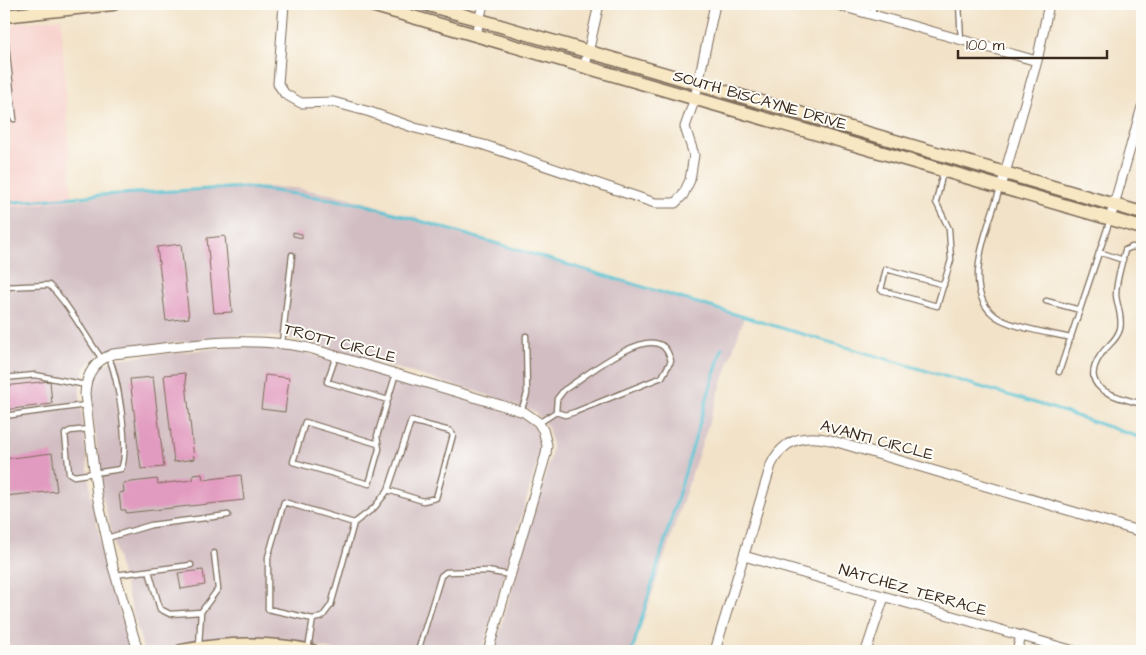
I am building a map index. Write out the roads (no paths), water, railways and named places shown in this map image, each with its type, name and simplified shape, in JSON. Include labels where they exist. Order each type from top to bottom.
[{"type":"street","points":[[4,16],[113,4]]},
{"type":"street","points":[[284,4],[278,84],[285,94],[301,103],[334,102],[415,128],[484,145],[654,202],[675,203],[684,195],[690,180],[694,154],[685,127],[695,98],[715,4]]},
{"type":"street","name":"SOUTH BISCAYNE DRIVE","points":[[368,4],[1142,228]]},
{"type":"street","name":"SOUTH BISCAYNE DRIVE","points":[[425,4],[1142,213]]},
{"type":"street","points":[[476,34],[483,4]]},
{"type":"street","points":[[585,66],[599,4]]},
{"type":"street","points":[[834,4],[1037,62]]},
{"type":"street","points":[[1000,187],[1037,62],[1049,4]]},
{"type":"street","points":[[1110,219],[1142,107]]},
{"type":"street","name":"TROTT CIRCLE","points":[[105,358],[232,341],[282,342],[396,373],[522,412],[531,416],[539,424]]},
{"type":"street","points":[[105,358],[90,371],[86,386],[86,405],[94,473],[106,539],[138,651]]},
{"type":"street","points":[[488,651],[546,454],[546,437],[539,424]]},
{"type":"street","name":"AVANTI CIRCLE","points":[[715,651],[775,457],[786,445],[804,437],[830,440],[1142,532]]},
{"type":"street","name":"NATCHEZ TERRACE","points":[[744,556],[1074,651]]},
{"type":"street","points":[[866,651],[884,597]]},
{"type":"street","points":[[1017,651],[1021,636]]},
{"type":"street","points":[[181,651],[199,648],[310,651]]},
{"type":"lane","points":[[872,14],[874,4]]},
{"type":"lane","points":[[959,4],[961,40]]},
{"type":"lane","points":[[4,26],[14,119]]},
{"type":"lane","points":[[943,170],[936,202],[949,228],[950,260],[944,285],[937,306],[881,290],[886,269],[944,285]]},
{"type":"lane","points":[[1000,187],[978,267],[978,290],[982,300],[988,309],[1003,320],[1071,338]]},
{"type":"lane","points":[[1059,372],[1110,219]]},
{"type":"lane","points":[[1142,250],[1132,247],[1126,250],[1116,296],[1120,328],[1115,341],[1101,355],[1096,364],[1094,374],[1099,388],[1104,393],[1142,404]]},
{"type":"lane","points":[[1099,252],[1123,260]]},
{"type":"lane","points":[[282,342],[292,256]]},
{"type":"lane","points":[[4,287],[49,285],[62,297],[77,324],[105,358],[116,376],[125,452],[124,464],[121,469],[74,476],[69,473],[65,434],[70,431],[89,429]]},
{"type":"lane","points":[[1046,300],[1080,310]]},
{"type":"lane","points":[[522,412],[527,394],[526,336]]},
{"type":"lane","points":[[651,342],[661,345],[668,352],[671,361],[662,377],[575,412],[565,415],[556,412],[557,399],[564,390],[630,348],[651,342]]},
{"type":"lane","points":[[336,356],[327,382],[388,400]]},
{"type":"lane","points":[[378,444],[305,422],[293,462],[368,484],[379,449],[377,436],[396,373]]},
{"type":"lane","points":[[4,378],[35,375],[86,386]]},
{"type":"lane","points":[[4,416],[86,405]]},
{"type":"lane","points":[[539,424],[556,412]]},
{"type":"lane","points":[[354,523],[284,502],[268,557],[268,609],[313,618],[322,617],[331,605],[354,523],[374,508],[388,490],[411,421],[415,420],[450,431],[453,435],[436,498],[423,501],[388,490]]},
{"type":"lane","points":[[106,539],[151,525],[228,515]]},
{"type":"lane","points":[[199,648],[201,612],[218,589],[214,554]]},
{"type":"lane","points":[[115,575],[191,565]]},
{"type":"lane","points":[[149,571],[160,609],[170,614],[201,612]]},
{"type":"lane","points":[[418,651],[441,576],[446,572],[487,571],[510,575]]},
{"type":"lane","points":[[310,651],[313,618]]},
{"type":"waterway","points":[[4,203],[100,195],[246,187],[363,204],[1052,408],[1142,438]]},
{"type":"waterway","points":[[632,651],[722,348]]}]
